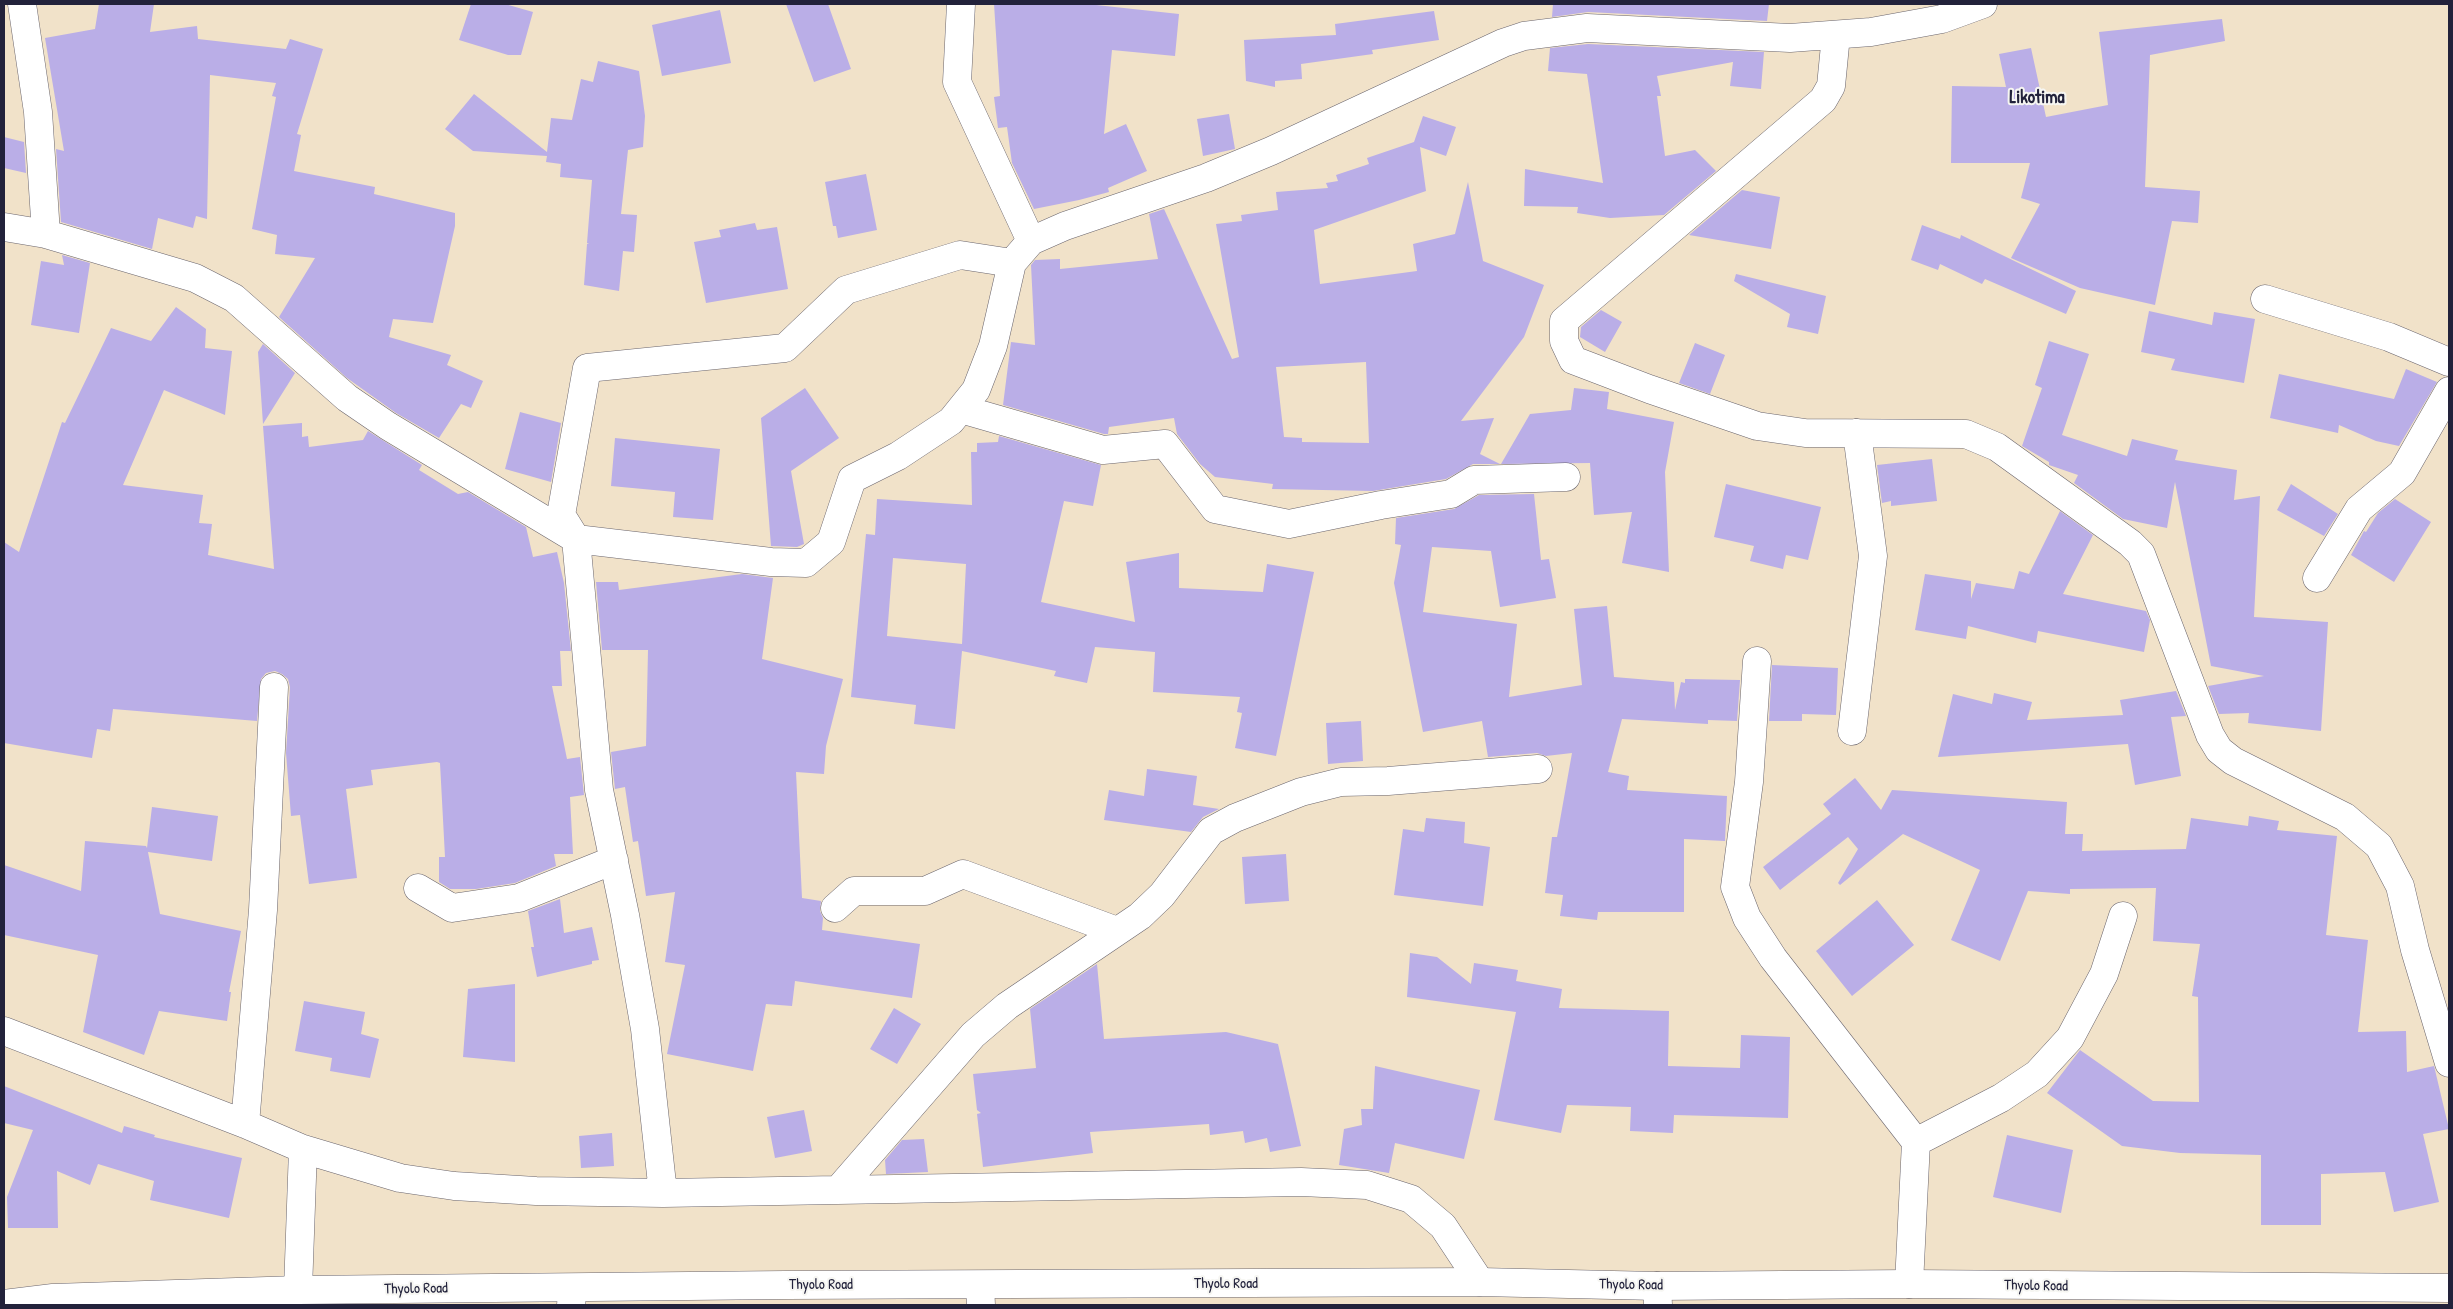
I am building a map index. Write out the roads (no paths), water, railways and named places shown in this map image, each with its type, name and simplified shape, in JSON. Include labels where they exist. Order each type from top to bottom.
[{"type":"main road","points":[[22,4],[38,112],[46,234]]},
{"type":"main road","points":[[961,4],[957,82],[1031,241]]},
{"type":"main road","points":[[4,227],[46,234],[195,278],[234,298],[347,398],[388,426],[576,539],[771,562],[806,563],[831,542],[852,479],[898,456],[951,421],[976,390],[994,346],[1012,263],[1031,241],[1065,226],[1206,178],[1271,151],[1503,43],[1524,36],[1587,28],[1790,38],[1836,35],[1871,32],[1942,19],[1983,4]]},
{"type":"main road","points":[[1836,35],[1831,86],[1823,100],[1564,320],[1564,341],[1573,360],[1649,390],[1757,426],[1805,433],[1966,434],[1997,447],[2130,543],[2141,554],[2210,735],[2219,750],[2233,761],[2345,817],[2379,846],[2400,886],[2415,950],[2449,1063]]},
{"type":"main road","points":[[663,1193],[644,1029],[600,790],[576,539],[561,515],[587,368],[785,348],[846,290],[960,254],[1012,263]]},
{"type":"main road","points":[[2265,299],[2389,337],[2449,362]]},
{"type":"main road","points":[[2317,578],[2360,509],[2402,473],[2449,391]]},
{"type":"main road","points":[[961,409],[1103,450],[1166,444],[1215,509],[1289,524],[1381,505],[1452,494],[1474,480],[1566,477]]},
{"type":"main road","points":[[1852,731],[1873,556],[1857,433]]},
{"type":"main road","points":[[1757,661],[1749,782],[1735,887],[1747,918],[1773,958],[1916,1142],[1909,1284]]},
{"type":"main road","points":[[245,1124],[262,910],[274,687]]},
{"type":"main road","points":[[838,1190],[973,1035],[1007,1006],[1140,916],[1162,894],[1211,831],[1235,818],[1302,792],[1341,782],[1388,781],[1538,769]]},
{"type":"main road","points":[[418,888],[452,908],[519,898],[614,860]]},
{"type":"main road","points":[[835,908],[854,891],[925,891],[963,874],[1118,931]]},
{"type":"main road","points":[[1916,1142],[2001,1098],[2038,1074],[2070,1038],[2104,974],[2123,916]]},
{"type":"main road","points":[[4,1031],[245,1124],[303,1149],[400,1178],[454,1186],[536,1192],[663,1193],[1301,1182],[1367,1185],[1411,1198],[1443,1226],[1480,1282]]},
{"type":"main road","points":[[298,1290],[303,1149]]},
{"type":"main road","name":"Thyolo Road","points":[[4,1304],[53,1298],[298,1290],[572,1296],[980,1295],[1480,1282],[1658,1295],[1909,1284],[2449,1288]]},
{"type":"district","name":"Likotima","points":[[2037,98]]}]
